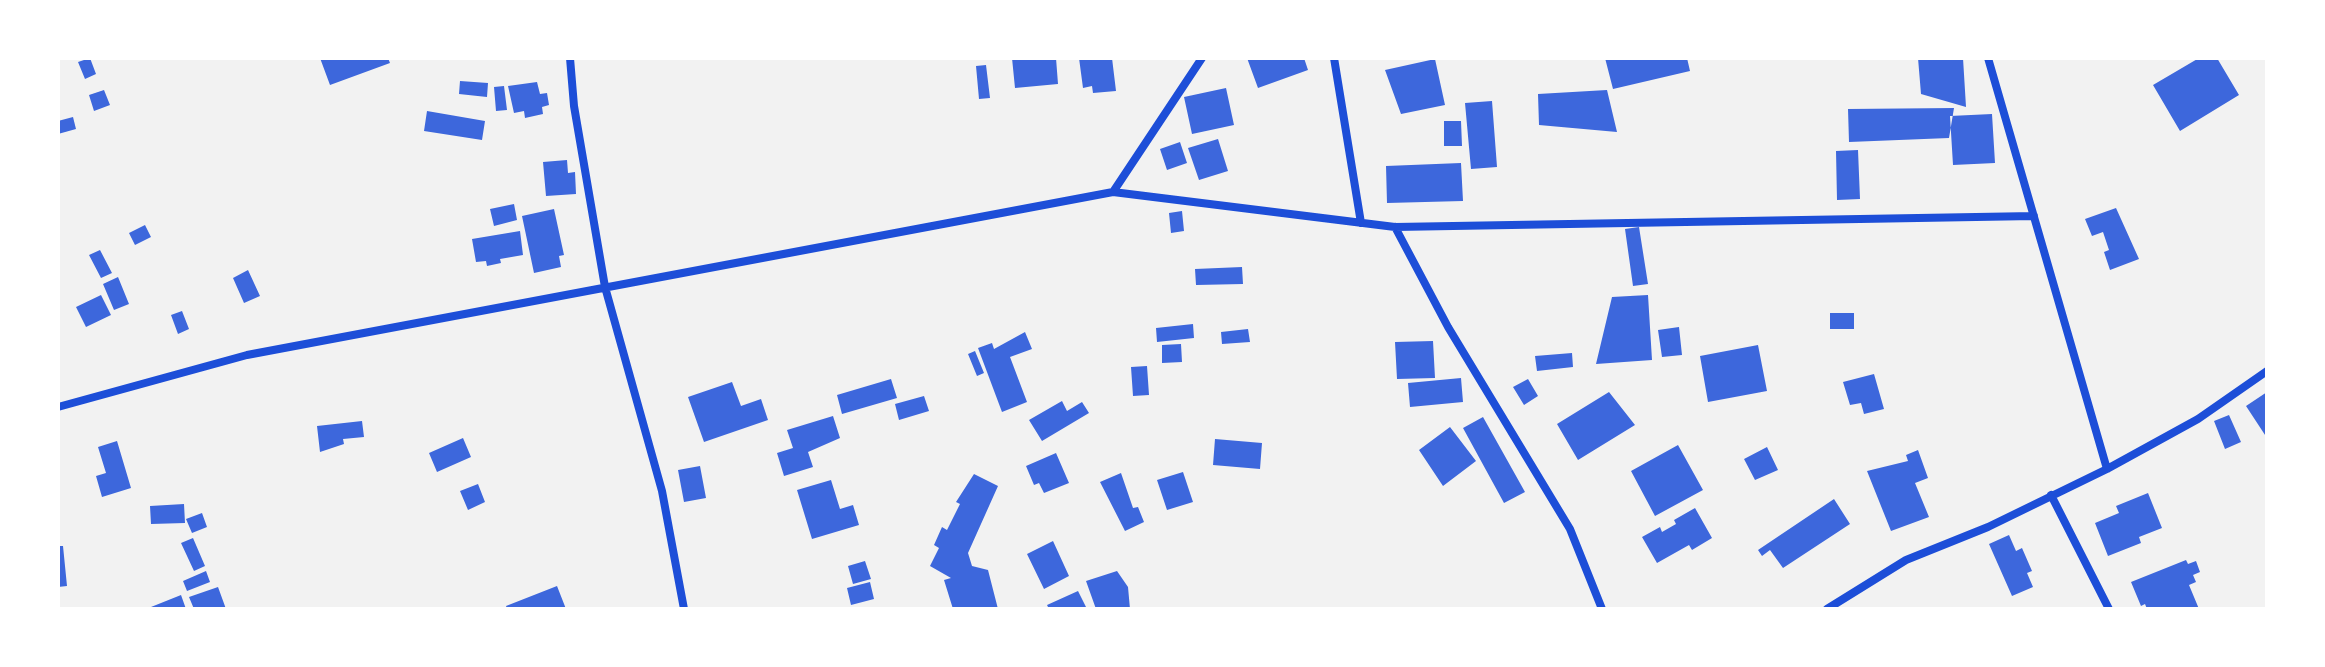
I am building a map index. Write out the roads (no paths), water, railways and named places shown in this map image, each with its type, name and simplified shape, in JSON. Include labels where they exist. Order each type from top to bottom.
[{"type":"street","points":[[570,58],[574,106],[605,287],[662,491],[684,609]]},
{"type":"street","points":[[1113,192],[1202,58]]},
{"type":"street","points":[[1334,58],[1361,223]]},
{"type":"street","points":[[1988,58],[2107,469]]},
{"type":"street","points":[[58,407],[247,355],[1113,192],[1395,227],[2034,216]]},
{"type":"street","points":[[1395,227],[1448,327],[1570,529],[1602,609]]},
{"type":"street","points":[[1827,609],[1906,560],[1988,527],[2107,469],[2198,419],[2267,371]]},
{"type":"street","points":[[2051,495],[2109,609]]}]
